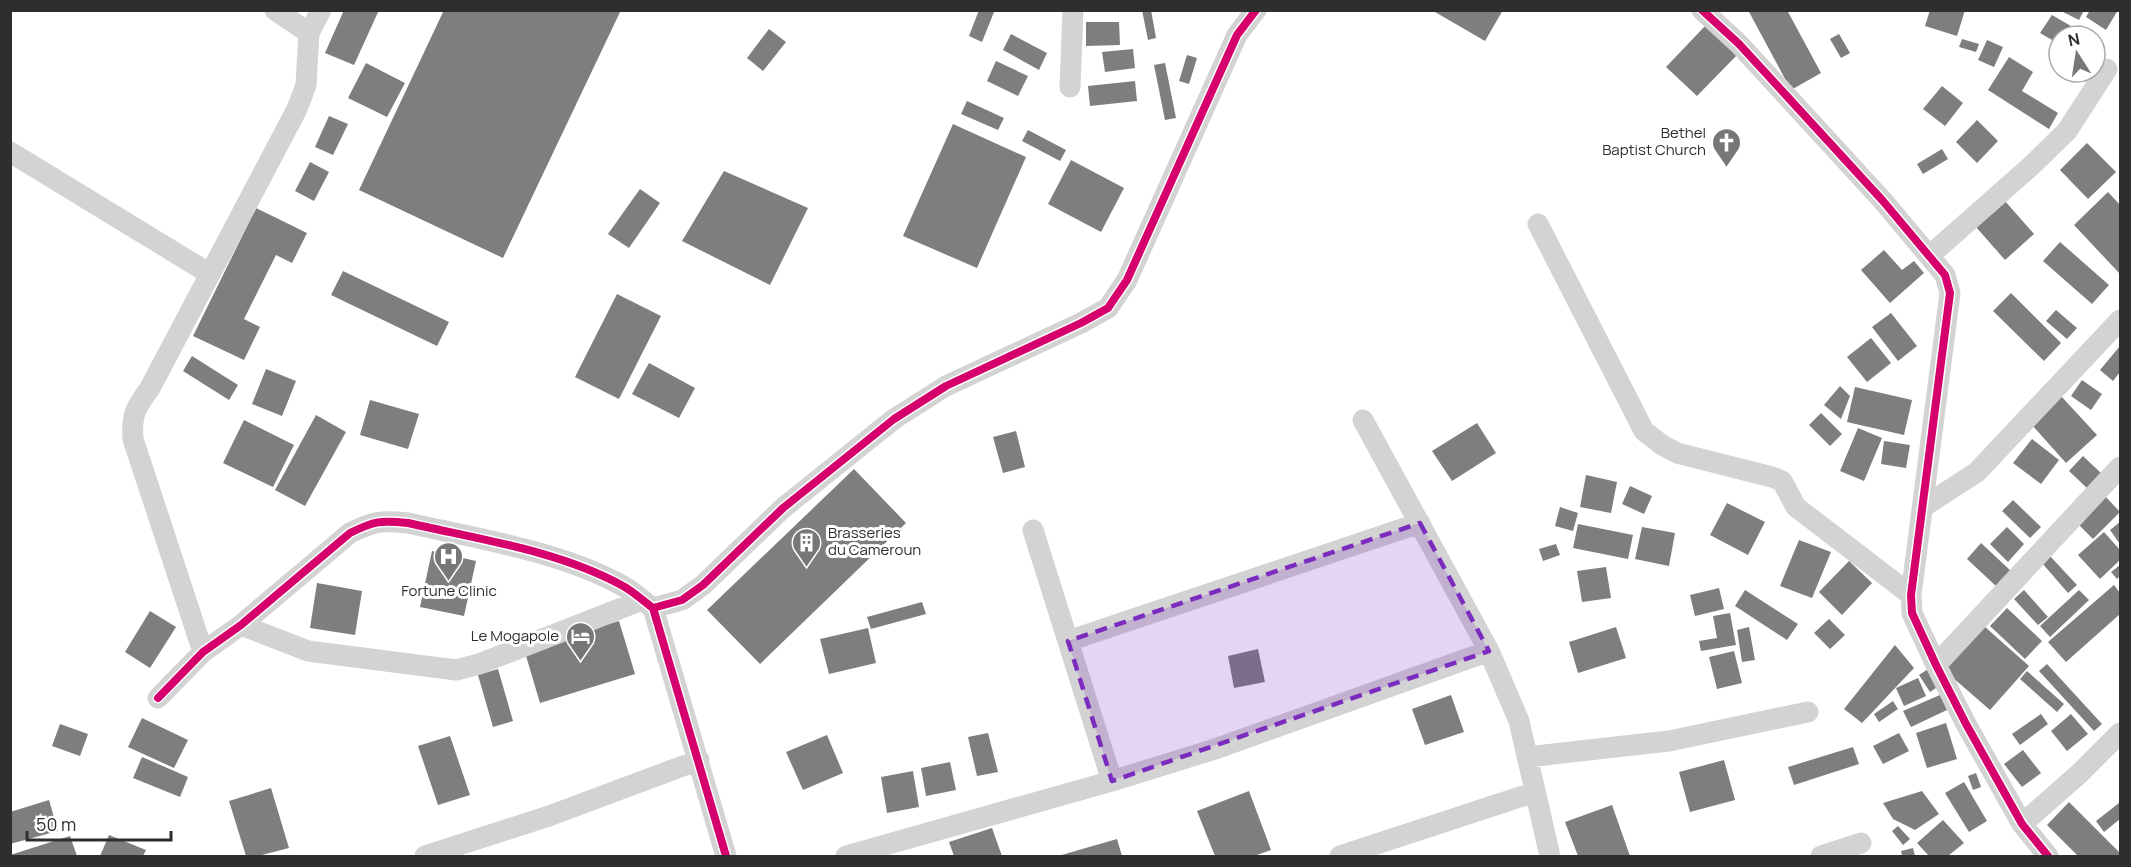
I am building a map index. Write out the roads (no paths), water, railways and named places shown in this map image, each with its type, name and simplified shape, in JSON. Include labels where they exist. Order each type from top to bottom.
[{"type":"street","points":[[275,10],[309,33]]},
{"type":"street","points":[[203,652],[133,439],[132,421],[137,407],[150,388],[297,109],[306,85],[309,33],[321,10]]},
{"type":"street","points":[[1070,87],[1072,10]]},
{"type":"street","points":[[241,625],[308,651],[456,670],[479,664],[647,604],[682,600],[703,585],[783,508],[894,419],[946,386],[1081,323],[1108,308],[1127,280],[1237,35],[1256,10]]},
{"type":"street","points":[[1702,10],[1772,79],[1876,193],[1945,275],[1950,293],[1911,595],[1912,613],[1966,724],[2022,824],[2048,856]]},
{"type":"street","points":[[1929,256],[2067,131],[2108,69]]},
{"type":"street","points":[[10,152],[210,274]]},
{"type":"street","points":[[1538,224],[1644,430],[1662,445],[1677,453],[1772,477],[1782,482],[1796,507],[1911,595]]},
{"type":"street","points":[[1923,507],[1977,472],[2121,320]]},
{"type":"street","points":[[1363,420],[1489,651],[1519,721],[1550,856]]},
{"type":"street","points":[[1936,665],[2121,467]]},
{"type":"street","points":[[158,698],[203,652],[241,625],[350,533],[372,522],[408,523],[536,553],[562,561],[624,587],[647,604],[699,760],[726,856]]},
{"type":"street","points":[[1068,641],[1420,523]]},
{"type":"street","points":[[1033,530],[1112,781]]},
{"type":"street","points":[[846,856],[1112,781],[1215,749],[1489,651]]},
{"type":"street","points":[[1527,757],[1669,741],[1808,712]]},
{"type":"street","points":[[2022,824],[2121,733]]},
{"type":"street","points":[[424,856],[549,816],[699,760]]},
{"type":"street","points":[[1340,856],[1535,792]]},
{"type":"street","points":[[1821,856],[1861,843]]},
{"type":"place","name":"Bethel Baptist Church","points":[[1727,168]]},
{"type":"place","name":"Brasseries du Cameroun","points":[[807,568]]},
{"type":"place","name":"Fortune Clinic","points":[[449,582]]},
{"type":"place","name":"Le Mogapole","points":[[580,662]]}]
